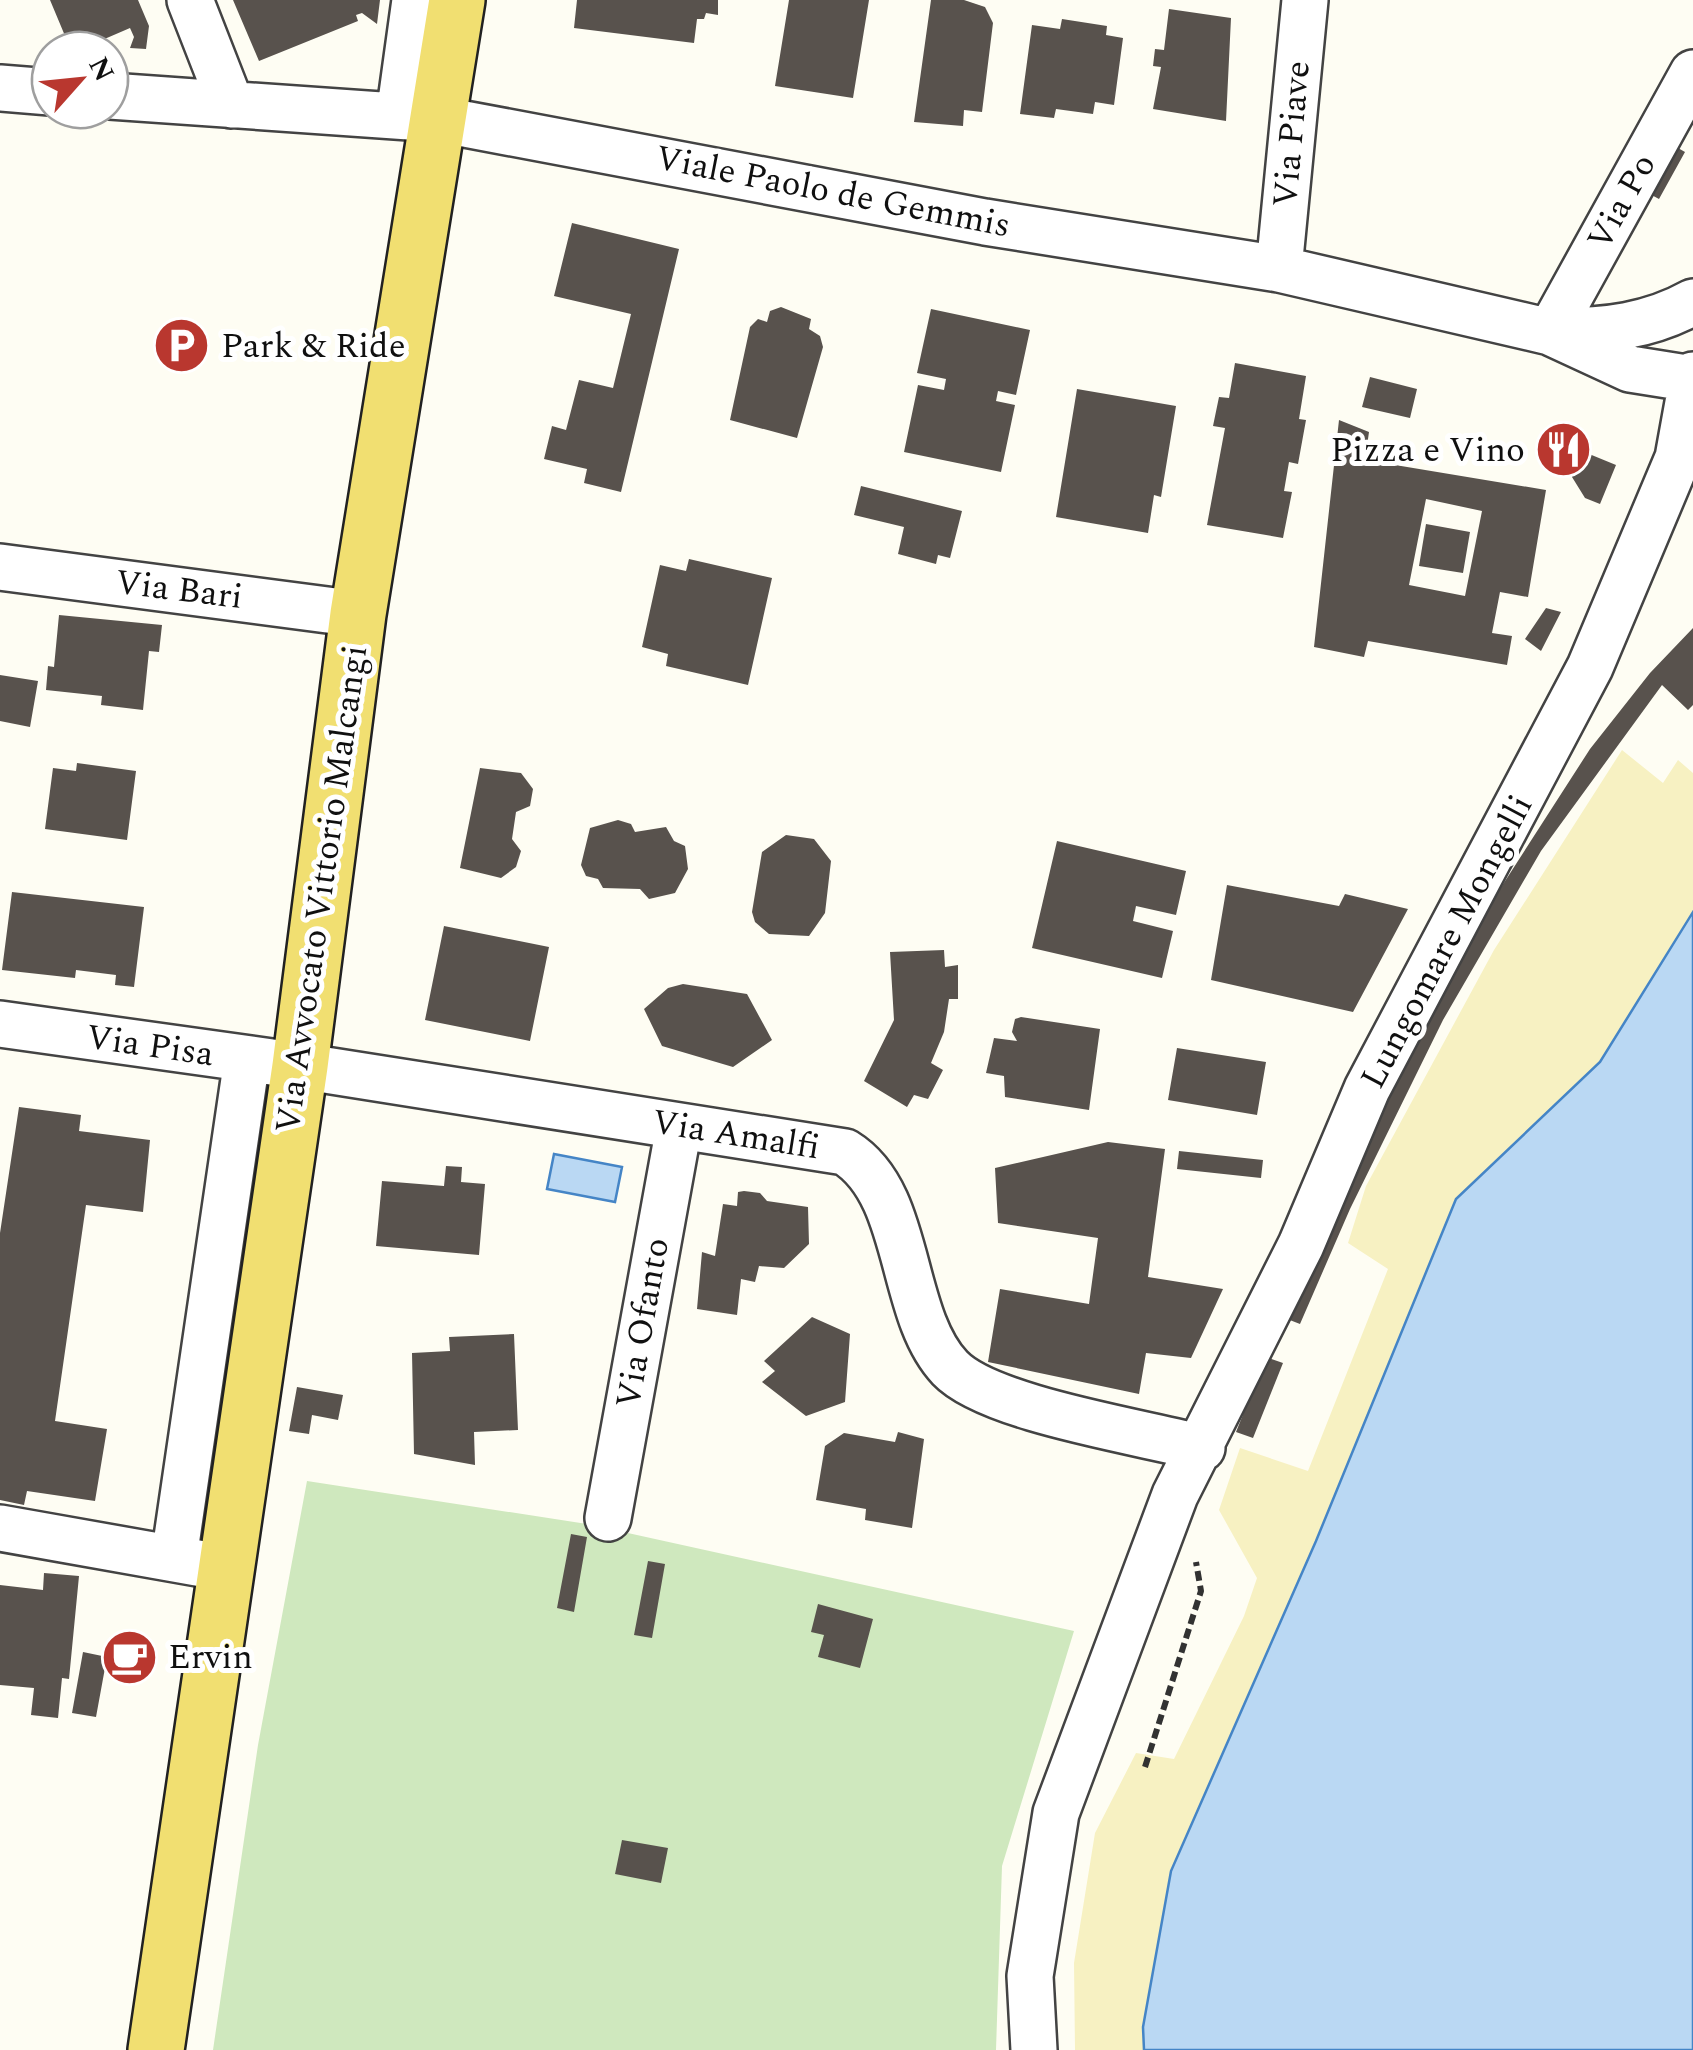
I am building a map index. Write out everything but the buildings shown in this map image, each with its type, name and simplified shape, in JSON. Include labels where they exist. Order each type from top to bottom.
[{"type":"main road","name":"Via Avvocato Vittorio Malcangi","points":[[156,2050],[195,1780],[199,1563],[297,1084],[419,118],[457,0]]},
{"type":"street","points":[[190,0],[231,105]]},
{"type":"street","name":"Via Avvocato Vittorio Malcangi","points":[[415,0],[419,118]]},
{"type":"street","name":"Via Piave","points":[[1279,269],[1304,0]]},
{"type":"street","name":"Via Po","points":[[1550,332],[1693,73]]},
{"type":"street","points":[[0,88],[30,90]]},
{"type":"street","name":"Viale Paolo de Gemmis","points":[[130,97],[419,118],[985,222],[1279,269],[1550,332]]},
{"type":"street","points":[[1550,332],[1612,330],[1674,313],[1693,302]]},
{"type":"street","points":[[1550,332],[1630,369],[1693,378]]},
{"type":"street","name":"Lungomare Mongelli","points":[[1034,2050],[1030,1976],[1056,1813],[1167,1514],[1301,1245],[1367,1089],[1590,667],[1678,458],[1693,378]]},
{"type":"street","name":"Via Bari","points":[[0,567],[358,614]]},
{"type":"street","name":"Via Pisa","points":[[0,1024],[246,1060],[297,1084]]},
{"type":"street","name":"Via Avvocato Vittorio Malcangi","points":[[199,1563],[246,1060]]},
{"type":"street","name":"Via Amalfi","points":[[297,1084],[679,1127],[845,1152],[859,1161],[887,1208],[937,1350],[969,1382],[992,1395],[1202,1448]]},
{"type":"street","name":"Via Ofanto","points":[[608,1518],[679,1127]]},
{"type":"street","points":[[0,1528],[199,1563]]},
{"type":"path","points":[[1144,1767],[1201,1591],[1196,1563],[1167,1514]]},
{"type":"green space","points":[[307,1481],[587,1524],[1074,1631],[1002,1866],[996,2050],[213,2050],[258,1745]]},
{"type":"sand","points":[[1622,750],[1663,783],[1678,760],[1693,773],[1693,912],[1600,1062],[1456,1199],[1316,1541],[1171,1871],[1143,2026],[1144,2050],[1075,2050],[1074,1963],[1095,1833],[1136,1753],[1174,1759],[1244,1616],[1257,1578],[1219,1510],[1240,1448],[1308,1471],[1388,1269],[1348,1243],[1366,1186],[1494,950]]},
{"type":"water","points":[[1693,912],[1693,2050],[1144,2050],[1143,2027],[1171,1871],[1316,1541],[1456,1199],[1600,1062]]},
{"type":"water","points":[[554,1154],[622,1167],[615,1202],[547,1189]]},
{"type":"place","name":"Park & Ride","points":[[182,346]]},
{"type":"place","name":"Pizza e Vino","points":[[1564,450]]},
{"type":"place","name":"Ervin","points":[[129,1657]]}]
